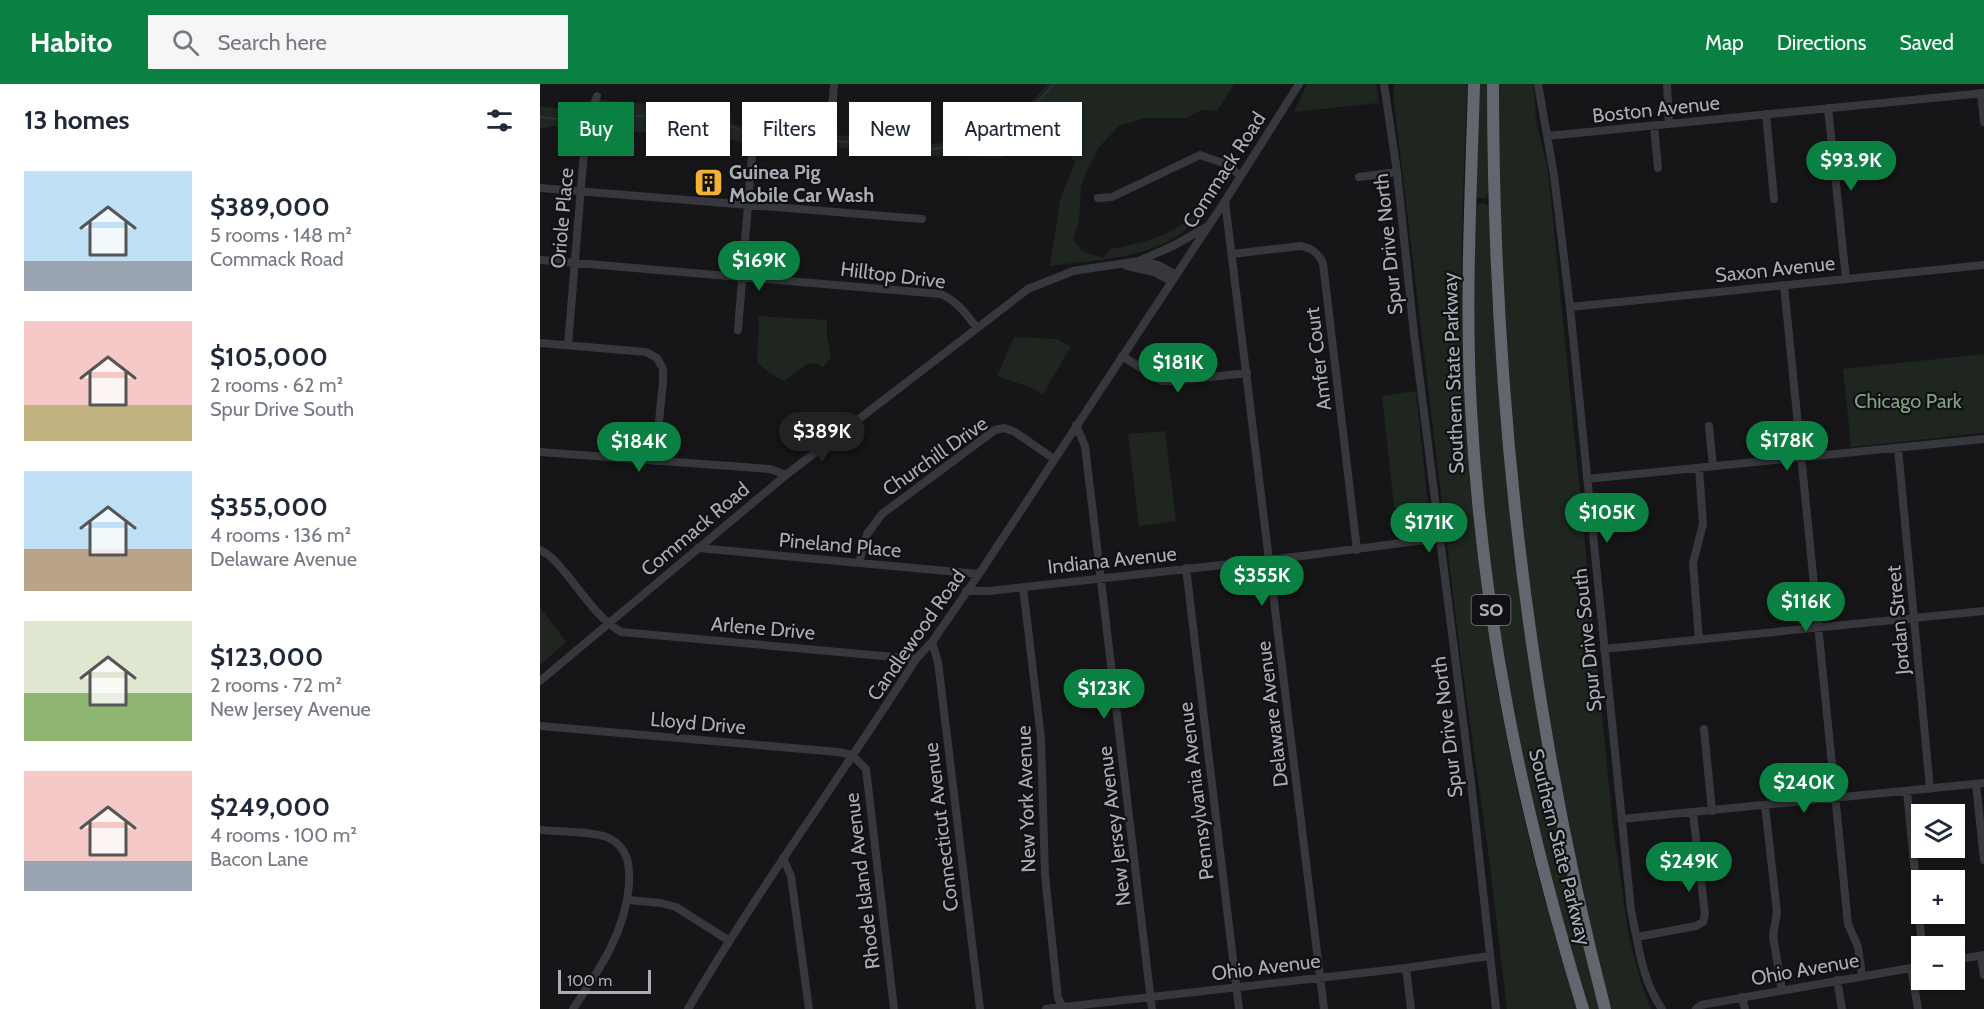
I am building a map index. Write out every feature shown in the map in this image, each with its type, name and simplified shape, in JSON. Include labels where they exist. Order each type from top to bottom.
[{"type":"highway","name":"Southern State Parkway","points":[[1474,84],[1469,252],[1469,348],[1471,408],[1482,536],[1499,668],[1523,790],[1553,910],[1583,1009]]},
{"type":"highway","name":"Southern State Parkway","points":[[1493,84],[1494,201],[1501,344],[1511,471],[1523,576],[1539,691],[1561,812],[1605,1009]]},
{"type":"street","points":[[738,330],[753,142],[756,134],[770,116],[778,111],[820,114],[829,109],[833,99],[834,84]]},
{"type":"street","name":"Commack Road","points":[[1173,277],[1225,201],[1299,84]]},
{"type":"street","name":"Spur Drive North","points":[[1384,84],[1397,172],[1414,334],[1472,792],[1496,1009]]},
{"type":"street","name":"Spur Drive South","points":[[1538,84],[1554,175],[1570,307],[1632,910],[1636,937],[1648,982],[1662,1009]]},
{"type":"street","points":[[1667,84],[1669,124]]},
{"type":"street","points":[[1982,93],[1984,122]]},
{"type":"street","name":"Boston Avenue","points":[[1547,136],[1982,93]]},
{"type":"street","name":"Oriole Place","points":[[568,345],[586,127],[597,96]]},
{"type":"street","points":[[1828,108],[1846,279]]},
{"type":"street","points":[[1766,114],[1774,199]]},
{"type":"street","points":[[1654,126],[1658,168]]},
{"type":"street","points":[[1098,198],[1116,195],[1200,155],[1223,163],[1240,175]]},
{"type":"street","points":[[1359,177],[1397,172]]},
{"type":"street","points":[[540,188],[922,219]]},
{"type":"street","name":"Delaware Avenue","points":[[1225,201],[1324,1009]]},
{"type":"street","points":[[1139,261],[1175,245],[1208,226]]},
{"type":"street","name":"Amfer Court","points":[[1232,254],[1300,246],[1310,248],[1318,254],[1323,263],[1357,550]]},
{"type":"street","name":"Hilltop Drive","points":[[540,260],[941,294],[954,300],[977,328]]},
{"type":"street","name":"Commack Road","points":[[540,681],[786,475],[1028,289],[1073,271],[1139,261],[1158,265],[1173,277]]},
{"type":"street","name":"Commack Road","points":[[1119,265],[1173,277]]},
{"type":"street","name":"Saxon Avenue","points":[[1570,307],[1984,265]]},
{"type":"street","name":"Candlewood Road","points":[[688,1009],[729,940],[783,858],[916,659],[932,642],[979,574],[1173,277]]},
{"type":"street","points":[[1784,285],[1848,924],[1858,947],[1862,976]]},
{"type":"street","points":[[540,343],[646,352],[657,358],[663,369],[663,382],[655,461]]},
{"type":"street","points":[[1122,356],[1162,381],[1247,373]]},
{"type":"street","name":"New Jersey Avenue","points":[[1076,426],[1085,446],[1152,1009]]},
{"type":"street","points":[[1709,426],[1713,466]]},
{"type":"street","name":"Churchill Drive","points":[[859,563],[867,534],[882,514],[977,441],[995,430],[1004,428],[1015,432],[1054,459]]},
{"type":"street","points":[[1587,479],[1984,439]]},
{"type":"street","name":"Jordan Street","points":[[1898,447],[1930,789]]},
{"type":"street","points":[[540,452],[770,469],[786,475]]},
{"type":"street","points":[[1699,468],[1703,524],[1692,563],[1699,640]]},
{"type":"street","name":"Indiana Avenue","points":[[966,591],[989,591],[1270,560],[1440,538]]},
{"type":"street","name":"Pineland Place","points":[[698,548],[979,574]]},
{"type":"street","points":[[540,550],[559,565],[609,625]]},
{"type":"street","name":"Pennsylvania Avenue","points":[[1186,568],[1239,1009]]},
{"type":"street","name":"New York Avenue","points":[[1023,587],[1041,738],[1046,883],[1058,998],[1064,1008]]},
{"type":"street","points":[[1604,649],[1984,611]]},
{"type":"street","name":"Arlene Drive","points":[[609,625],[621,632],[916,659]]},
{"type":"street","name":"Connecticut Avenue","points":[[932,642],[938,662],[980,1009]]},
{"type":"street","name":"Lloyd Drive","points":[[540,726],[852,755]]},
{"type":"street","points":[[1704,729],[1712,811]]},
{"type":"street","name":"Rhode Island Avenue","points":[[852,755],[866,769],[894,1009]]},
{"type":"street","points":[[1622,819],[1980,783],[1984,860]]},
{"type":"street","points":[[1907,791],[1921,936]]},
{"type":"street","points":[[1765,805],[1777,912],[1773,936],[1782,990]]},
{"type":"street","points":[[1636,937],[1696,926],[1703,922],[1705,914],[1693,813]]},
{"type":"street","points":[[540,830],[606,837],[620,846],[628,859],[630,873],[628,900],[613,945],[573,1009]]},
{"type":"street","points":[[783,858],[791,876],[809,1009]]},
{"type":"street","points":[[628,900],[676,907],[729,940]]},
{"type":"street","points":[[1965,958],[1982,955],[1984,975]]},
{"type":"street","name":"Ohio Avenue","points":[[1046,1009],[1406,968],[1489,956]]},
{"type":"street","points":[[1406,968],[1411,1009]]},
{"type":"street","name":"Ohio Avenue","points":[[1696,1009],[1701,1005],[1742,997],[1911,968]]},
{"type":"street","points":[[1837,980],[1842,1009]]},
{"type":"street","points":[[1915,990],[1918,1009]]},
{"type":"street","points":[[1742,997],[1745,1009]]},
{"type":"green space","points":[[1048,84],[1234,84],[1217,111],[1202,110],[1186,118],[1145,118],[1119,126],[1099,147],[1081,186],[1079,221],[1073,239],[1082,251],[1104,258],[1110,249],[1135,244],[1172,231],[1192,216],[1213,186],[1228,176],[1200,216],[1173,239],[1140,252],[1122,256],[1050,266],[1060,200],[1075,162],[1070,156],[1082,156],[1082,102],[1031,102]]},
{"type":"green space","points":[[1307,84],[1376,84],[1379,103],[1294,112]]},
{"type":"green space","points":[[1394,84],[1467,84],[1462,225],[1462,331],[1467,448],[1475,530],[1498,692],[1514,772],[1553,931],[1577,1009],[1507,1009],[1489,858],[1460,652],[1394,103]]},
{"type":"green space","points":[[1479,84],[1487,84],[1488,194],[1486,198],[1478,198],[1475,195]]},
{"type":"green space","points":[[1498,84],[1534,84],[1536,120],[1548,169],[1613,827],[1629,937],[1641,983],[1651,1009],[1611,1009],[1571,835],[1540,659],[1517,482],[1509,394],[1499,194]]},
{"type":"green space","points":[[599,100],[626,102],[598,102]]},
{"type":"green space","points":[[634,103],[646,103],[646,132],[634,132]]},
{"type":"green space","points":[[540,106],[558,109],[558,126],[540,129]]},
{"type":"green space","points":[[730,113],[732,124],[742,126],[742,142],[730,140]]},
{"type":"green space","points":[[837,135],[849,136],[849,148],[837,147]]},
{"type":"green space","points":[[943,142],[943,156],[931,155],[931,143]]},
{"type":"green space","points":[[948,156],[1007,156],[1001,158]]},
{"type":"green space","points":[[1485,204],[1489,208],[1506,474],[1530,672],[1554,806],[1599,1009],[1588,1009],[1548,870],[1523,763],[1502,652],[1487,541],[1478,429],[1475,261],[1476,205]]},
{"type":"green space","points":[[759,316],[827,320],[827,337],[831,357],[822,368],[819,364],[809,363],[784,381],[772,375],[757,363]]},
{"type":"green space","points":[[1014,337],[1057,339],[1071,347],[1042,395],[1032,388],[997,376]]},
{"type":"green space","name":"Chicago Park","points":[[1984,354],[1984,433],[1851,447],[1843,369]]},
{"type":"green space","points":[[1416,391],[1428,505],[1394,508],[1382,396]]},
{"type":"green space","points":[[1165,431],[1176,521],[1139,526],[1128,434]]},
{"type":"green space","points":[[540,607],[566,642],[540,665]]},
{"type":"waterway","points":[[837,141],[935,149],[969,140],[1025,116],[1054,84]]},
{"type":"waterway","points":[[634,116],[703,120],[721,123],[742,131]]},
{"type":"waterway","points":[[540,117],[558,119]]},
{"type":"place","name":"Guinea Pig Mobile Car Wash","points":[[708,183]]}]
